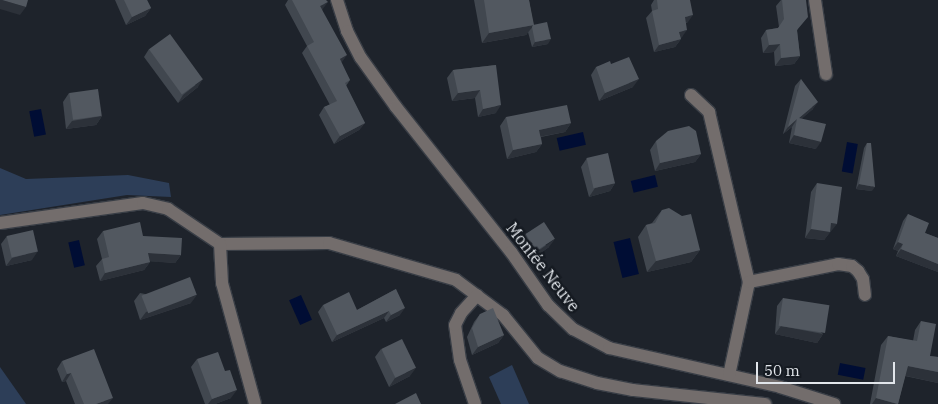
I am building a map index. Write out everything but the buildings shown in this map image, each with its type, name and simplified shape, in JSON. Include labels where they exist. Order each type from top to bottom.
[{"type":"street","name":"Montée Neuve","points":[[337,0],[347,31],[366,65],[561,319],[579,333],[609,348],[780,387],[834,404]]},
{"type":"street","points":[[815,0],[826,74]]},
{"type":"street","points":[[691,95],[710,112],[749,282],[729,375]]},
{"type":"street","points":[[0,223],[143,202],[168,209],[220,244],[329,243],[456,280],[503,315],[538,358],[560,371],[597,384],[633,390],[765,404]]},
{"type":"street","points":[[220,244],[222,283],[255,404]]},
{"type":"street","points":[[749,282],[838,264],[852,266],[858,271],[863,279],[865,294]]},
{"type":"street","points":[[472,291],[455,324],[460,360],[475,404]]},
{"type":"shaded area","points":[[41,109],[46,135],[34,137],[29,111]]},
{"type":"shaded area","points":[[583,132],[586,145],[560,151],[557,138]]},
{"type":"shaded area","points":[[847,142],[858,144],[853,173],[842,172]]},
{"type":"shaded area","points":[[0,168],[26,179],[128,175],[169,183],[171,197],[127,195],[0,215]]},
{"type":"shaded area","points":[[655,175],[658,187],[634,193],[631,181]]},
{"type":"shaded area","points":[[630,238],[639,274],[622,278],[614,242]]},
{"type":"shaded area","points":[[79,240],[85,265],[74,268],[68,242]]},
{"type":"shaded area","points":[[301,295],[312,320],[300,325],[289,300]]},
{"type":"shaded area","points":[[840,363],[866,368],[863,380],[838,375]]},
{"type":"shaded area","points":[[512,365],[529,404],[501,404],[489,377]]},
{"type":"shaded area","points":[[0,367],[26,404],[0,404]]}]
